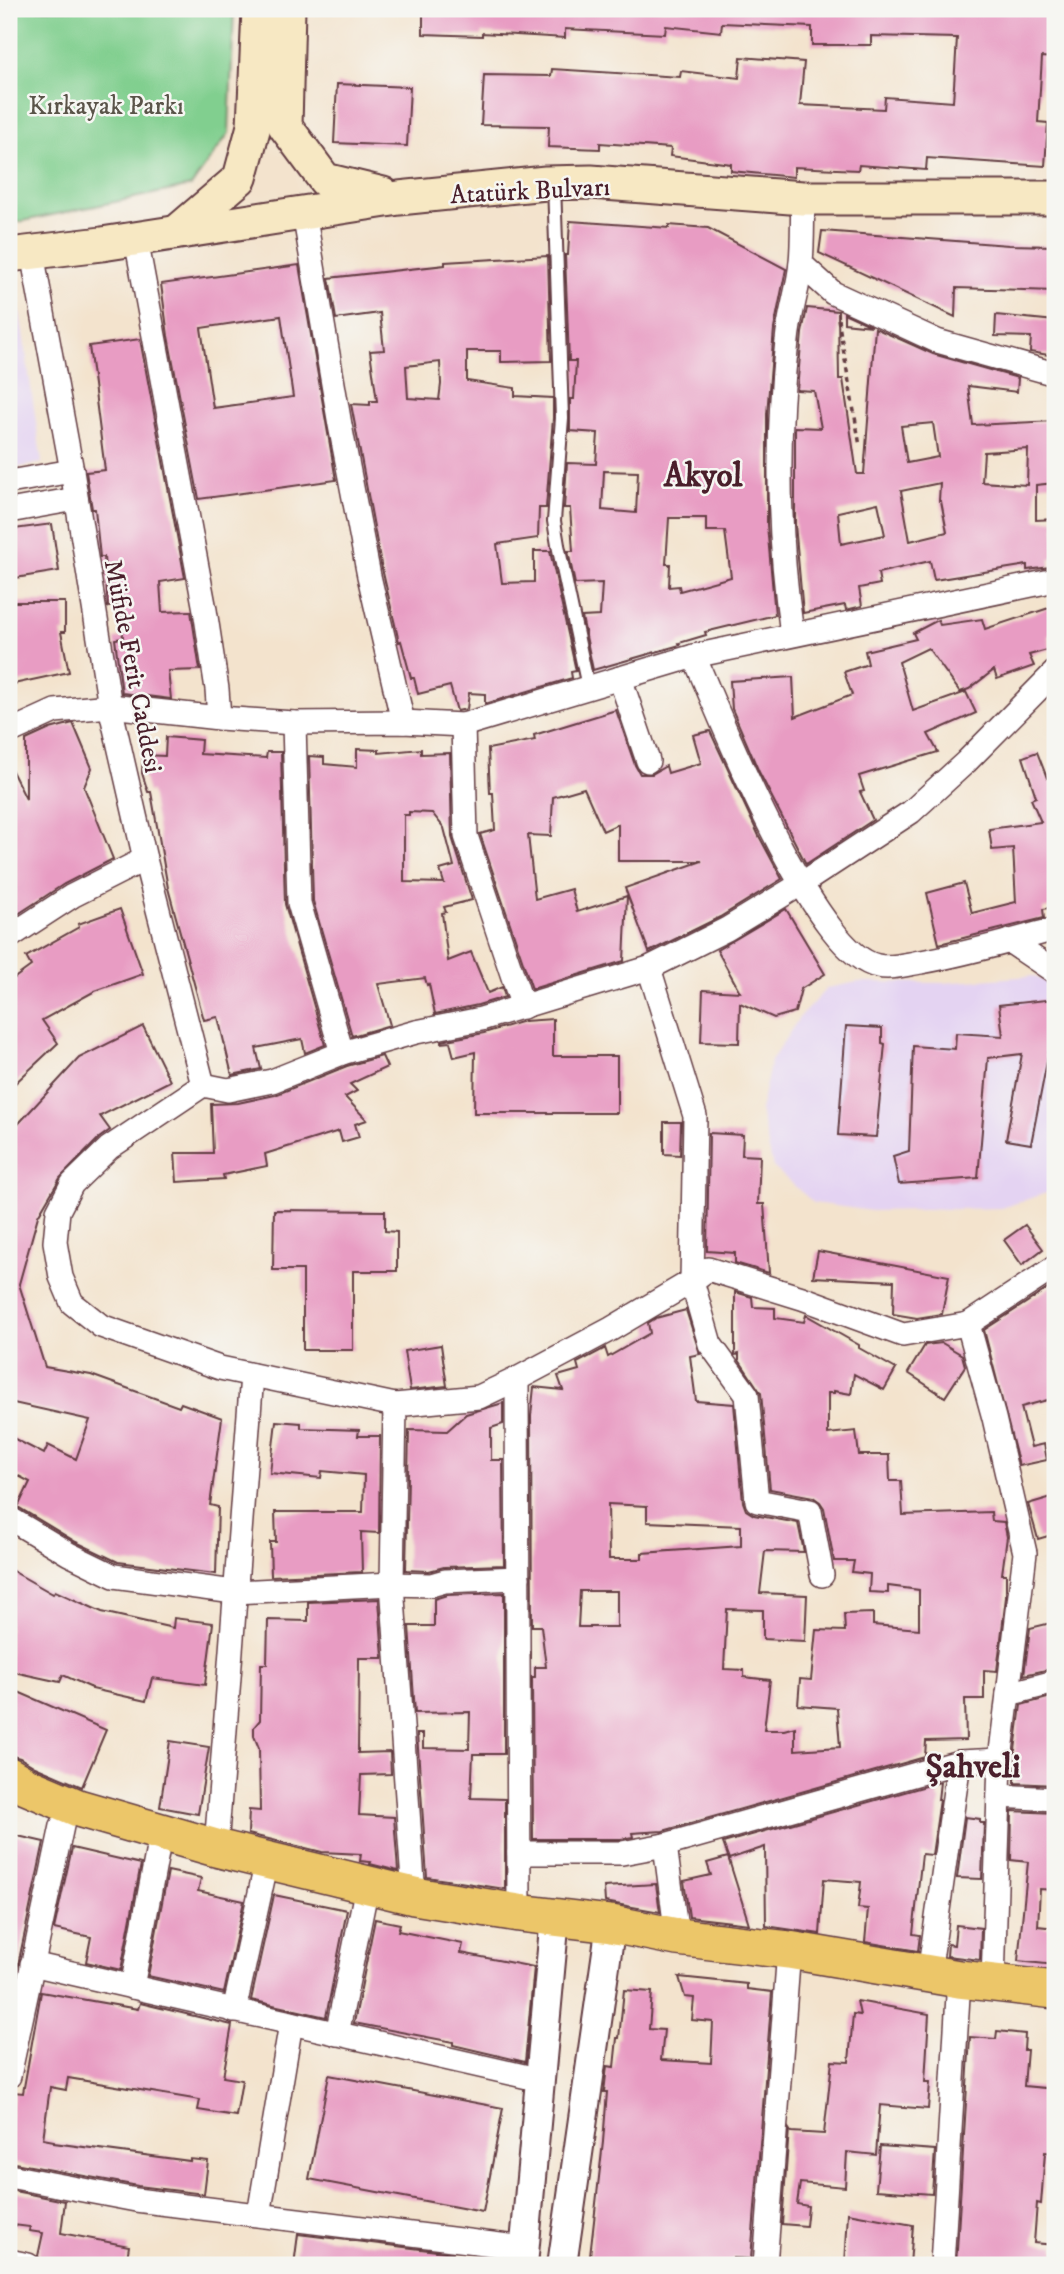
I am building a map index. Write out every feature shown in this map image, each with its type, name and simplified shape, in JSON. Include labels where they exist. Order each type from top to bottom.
[{"type":"main road","points":[[177,232],[240,178],[254,126],[260,9]]},
{"type":"main road","points":[[288,9],[285,126],[325,180],[399,198]]},
{"type":"main road","name":"Atatürk Bulvarı","points":[[20,254],[136,239],[399,198],[554,183],[591,182],[803,198],[1055,198]]},
{"type":"main road","points":[[9,1776],[78,1808],[216,1848],[414,1896],[519,1913],[554,1927]]},
{"type":"main road","points":[[9,1801],[62,1826],[157,1853],[364,1901],[959,1983],[1055,1990]]},
{"type":"main road","points":[[610,1933],[677,1937],[788,1959]]},
{"type":"main road","points":[[959,1983],[1055,2004]]},
{"type":"street","points":[[792,634],[780,510],[780,425],[788,328],[801,264],[803,198]]},
{"type":"street","points":[[304,213],[369,576],[403,722]]},
{"type":"street","points":[[136,239],[205,610],[219,718]]},
{"type":"street","name":"Müfide Ferit Caddesi","points":[[20,254],[72,471],[110,706],[145,859],[203,1085]]},
{"type":"street","points":[[801,264],[833,293],[937,341],[1055,374]]},
{"type":"street","points":[[9,482],[72,471]]},
{"type":"street","points":[[9,511],[76,499]]},
{"type":"street","points":[[9,732],[55,711],[110,706],[294,723],[403,722],[463,725],[694,656],[1055,580]]},
{"type":"street","points":[[694,656],[748,785],[801,884],[836,934],[854,954],[879,967],[894,967],[951,957],[1055,929]]},
{"type":"street","points":[[1055,673],[966,762],[911,812],[727,929],[649,968],[481,1019],[416,1032],[342,1053],[272,1081],[228,1090],[203,1085],[109,1148],[72,1184],[58,1211],[55,1242],[61,1277],[72,1303],[101,1326],[220,1368],[395,1405],[480,1397],[611,1329],[708,1269],[802,1298],[903,1335],[968,1324],[1055,1267]]},
{"type":"street","points":[[620,678],[648,761]]},
{"type":"street","points":[[294,723],[299,903],[342,1053]]},
{"type":"street","points":[[463,725],[466,836],[523,1007]]},
{"type":"street","points":[[9,937],[72,896],[145,859]]},
{"type":"street","points":[[1009,941],[1055,972]]},
{"type":"street","points":[[649,968],[695,1116],[692,1281],[710,1344],[747,1395],[757,1501],[810,1511],[822,1575]]},
{"type":"street","points":[[959,1983],[999,1796],[1000,1760],[1024,1553],[994,1418],[968,1324]]},
{"type":"street","points":[[216,1848],[252,1375]]},
{"type":"street","points":[[517,1379],[519,1913]]},
{"type":"street","points":[[395,1405],[392,1584],[414,1896]]},
{"type":"street","points":[[9,1518],[68,1554],[114,1576],[234,1592],[392,1584],[431,1585],[445,1581],[518,1578]]},
{"type":"street","points":[[1008,1693],[1055,1682]]},
{"type":"street","points":[[519,1853],[622,1853],[665,1845],[959,1762],[1000,1760]]},
{"type":"street","points":[[942,2265],[959,1983],[959,1762]]},
{"type":"street","points":[[999,1796],[1055,1799]]},
{"type":"street","points":[[9,2076],[62,1826]]},
{"type":"street","points":[[665,1845],[677,1937]]},
{"type":"street","points":[[132,1987],[157,1853]]},
{"type":"street","points":[[234,2011],[263,1879]]},
{"type":"street","points":[[337,2034],[364,1901]]},
{"type":"street","points":[[9,2176],[136,2200],[259,2215],[524,2257],[554,1927]]},
{"type":"street","points":[[562,2265],[610,1933]]},
{"type":"street","points":[[765,2265],[788,1959]]},
{"type":"street","points":[[32,1964],[541,2080]]},
{"type":"street","points":[[259,2215],[291,2024]]},
{"type":"street","points":[[9,2261],[28,2265]]},
{"type":"lane","points":[[554,183],[562,418],[555,531],[588,687]]},
{"type":"path","points":[[833,293],[860,446]]},
{"type":"shaded area","points":[[9,302],[20,313],[42,463],[9,469]]},
{"type":"shaded area","points":[[1032,976],[1055,985],[1055,1190],[1002,1208],[872,1211],[814,1203],[773,1167],[760,1111],[771,1061],[799,1018],[827,988],[858,982],[943,983]]},
{"type":"green space","name":"Kırkayak Parkı","points":[[9,9],[234,9],[229,133],[191,186],[9,224]]},
{"type":"building","points":[[423,9],[1055,9],[1053,58],[1042,57],[1038,122],[1048,123],[1045,166],[927,158],[926,170],[859,165],[858,170],[794,167],[794,177],[731,171],[731,164],[670,156],[671,148],[600,143],[600,149],[548,147],[549,126],[481,125],[484,75],[551,76],[552,69],[680,77],[681,71],[739,78],[741,57],[804,62],[800,105],[884,109],[885,97],[953,102],[957,38],[871,36],[871,45],[812,45],[812,27],[722,23],[721,32],[666,26],[665,34],[565,29],[565,38],[482,33],[482,36],[423,34]]},
{"type":"building","points":[[337,84],[410,87],[407,146],[334,143]]},
{"type":"building","points":[[570,221],[669,228],[669,225],[708,228],[786,269],[774,329],[767,414],[767,525],[775,615],[705,632],[706,635],[679,643],[680,645],[593,670],[582,617],[600,616],[602,583],[575,584],[568,551],[573,551],[570,508],[564,508],[567,463],[596,464],[598,433],[570,431],[570,399],[574,399],[576,361],[569,361],[565,255],[568,255]],"holes":[[[604,471],[638,472],[636,513],[602,510]],[[669,518],[706,518],[706,531],[725,531],[731,577],[680,591],[679,586],[669,587],[670,564],[666,564]]]},
{"type":"building","points":[[822,231],[1055,246],[1055,291],[956,288],[955,317],[819,253]]},
{"type":"building","points":[[548,256],[551,361],[501,362],[501,351],[467,351],[467,381],[515,388],[515,396],[553,398],[546,508],[539,508],[538,538],[497,544],[502,583],[534,582],[534,551],[550,551],[576,671],[571,672],[572,678],[485,704],[485,694],[469,693],[467,709],[457,711],[450,686],[418,694],[401,641],[399,642],[381,564],[351,404],[370,405],[370,401],[377,401],[370,351],[384,350],[380,313],[336,319],[329,278],[445,265],[445,262]],"holes":[[[440,362],[439,400],[408,398],[406,366]]]},
{"type":"building","points":[[299,265],[336,480],[199,499],[168,336],[161,284]],"holes":[[[281,316],[293,397],[213,408],[201,328]]]},
{"type":"building","points":[[807,308],[838,311],[839,379],[843,379],[857,474],[864,474],[875,328],[933,354],[1018,378],[1017,392],[968,386],[973,425],[1055,421],[1055,483],[1036,485],[1036,520],[1055,519],[1055,558],[1050,558],[1050,567],[1027,570],[1027,565],[934,580],[930,561],[878,573],[880,584],[859,588],[862,606],[846,610],[845,605],[803,613],[795,524],[795,427],[821,428],[814,391],[797,390]],"holes":[[[933,423],[938,457],[907,463],[901,426]],[[1028,449],[1027,485],[982,482],[984,452]],[[940,483],[939,501],[947,532],[910,541],[901,491]],[[878,503],[885,535],[841,544],[838,512]]]},
{"type":"building","points":[[844,313],[872,326],[844,323]]},
{"type":"building","points":[[996,315],[1055,321],[1055,356],[1030,352],[1031,337],[995,336]]},
{"type":"building","points":[[140,339],[185,578],[160,582],[162,612],[191,611],[200,670],[168,671],[171,699],[122,693],[115,639],[123,638],[121,606],[108,607],[104,557],[100,557],[95,509],[92,509],[86,472],[105,470],[89,346]]},
{"type":"building","points":[[52,524],[59,571],[9,579],[9,532]]},
{"type":"building","points":[[9,602],[65,602],[65,632],[61,632],[69,672],[9,685]]},
{"type":"building","points":[[1055,606],[1055,633],[1048,636],[1051,649],[1029,655],[1034,666],[997,679],[994,670],[969,689],[960,692],[928,648],[899,662],[913,711],[966,692],[976,713],[928,734],[938,752],[859,776],[864,791],[860,792],[873,820],[806,864],[759,772],[732,709],[730,681],[793,677],[795,717],[852,695],[844,672],[868,664],[865,651],[916,639],[913,633],[938,620],[940,625],[982,619],[985,629]]},
{"type":"building","points":[[616,710],[640,774],[652,774],[666,766],[668,773],[701,763],[693,735],[710,731],[782,879],[720,917],[649,952],[625,888],[702,861],[618,861],[618,824],[603,831],[584,788],[553,797],[551,836],[528,835],[535,899],[571,889],[577,912],[627,896],[624,961],[532,989],[480,834],[495,830],[488,749],[535,740],[534,735]]},
{"type":"building","points":[[73,723],[92,768],[84,787],[113,859],[64,884],[9,920],[9,765],[26,799],[26,740],[50,729]]},
{"type":"building","points":[[166,737],[201,740],[200,754],[266,758],[267,752],[281,752],[285,904],[325,1045],[305,1053],[302,1039],[256,1048],[261,1069],[232,1075],[218,1017],[204,1020],[168,888],[151,792],[148,792],[142,773],[143,755],[165,756]]},
{"type":"building","points":[[357,749],[379,750],[379,753],[421,749],[421,754],[450,753],[452,837],[472,900],[444,907],[446,912],[442,913],[448,961],[471,952],[488,993],[502,987],[505,997],[435,1014],[429,984],[427,985],[425,978],[378,984],[390,1025],[352,1036],[313,901],[309,756],[324,757],[324,764],[357,767]],"holes":[[[409,812],[432,813],[444,828],[454,866],[440,870],[444,883],[404,882],[404,815],[409,815]]]},
{"type":"building","points":[[1037,752],[1047,778],[1055,775],[1055,907],[1043,909],[1044,918],[939,944],[927,893],[964,883],[972,913],[1016,902],[1013,848],[992,850],[989,829],[1041,822],[1031,799],[1036,797],[1023,757]]},
{"type":"building","points":[[120,909],[143,974],[95,991],[42,1020],[58,1043],[9,1089],[9,982],[31,966],[26,957],[79,927],[78,924]]},
{"type":"building","points":[[786,909],[825,974],[801,989],[795,1012],[774,1018],[740,1003],[739,1043],[701,1042],[703,990],[740,992],[717,950]]},
{"type":"building","points":[[1055,999],[1055,1050],[1049,1051],[1031,1144],[1006,1140],[1022,1054],[988,1058],[978,1178],[899,1184],[893,1156],[909,1151],[913,1046],[955,1049],[956,1033],[1003,1036],[999,1005]]},
{"type":"building","points":[[553,1019],[553,1056],[617,1056],[617,1113],[474,1113],[475,1052],[454,1057],[450,1042],[441,1041],[484,1033],[524,1021]]},
{"type":"building","points":[[143,1026],[170,1081],[100,1116],[110,1130],[60,1178],[38,1216],[19,1284],[45,1367],[91,1375],[179,1407],[181,1403],[222,1418],[210,1505],[218,1507],[216,1574],[118,1562],[76,1542],[18,1507],[30,1482],[9,1471],[9,1436],[44,1454],[48,1445],[76,1459],[90,1420],[9,1402],[9,1134],[79,1058]]},
{"type":"building","points":[[846,1026],[882,1028],[882,1043],[885,1044],[876,1137],[838,1135]]},
{"type":"building","points":[[382,1056],[387,1067],[350,1084],[357,1091],[345,1097],[367,1120],[355,1124],[359,1137],[342,1142],[339,1131],[265,1154],[267,1166],[223,1175],[224,1179],[177,1182],[175,1153],[213,1153],[211,1104],[238,1103],[275,1095],[347,1066]]},
{"type":"building","points":[[664,1122],[681,1122],[680,1155],[664,1154]]},
{"type":"building","points":[[709,1133],[743,1135],[742,1155],[760,1156],[758,1204],[764,1204],[769,1273],[735,1263],[735,1253],[707,1251]]},
{"type":"building","points":[[274,1210],[385,1211],[385,1231],[397,1232],[397,1271],[353,1271],[353,1350],[303,1350],[303,1270],[273,1270]]},
{"type":"building","points":[[1025,1225],[1043,1249],[1022,1265],[1004,1240]]},
{"type":"building","points":[[818,1251],[949,1276],[942,1314],[917,1318],[893,1314],[894,1281],[813,1277]]},
{"type":"building","points":[[1055,1284],[1055,1398],[1021,1407],[1031,1447],[1044,1444],[1047,1460],[1019,1466],[984,1330]]},
{"type":"building","points":[[735,1292],[752,1297],[753,1307],[775,1308],[775,1318],[804,1322],[806,1315],[896,1369],[884,1390],[854,1374],[851,1394],[834,1391],[828,1393],[828,1434],[856,1431],[859,1455],[889,1455],[890,1481],[901,1481],[903,1515],[991,1512],[992,1521],[1004,1522],[1007,1537],[1002,1574],[1006,1574],[1006,1597],[997,1671],[984,1670],[984,1699],[965,1699],[966,1740],[926,1741],[925,1757],[663,1831],[632,1833],[633,1837],[621,1839],[533,1839],[532,1677],[535,1677],[535,1667],[546,1667],[541,1626],[532,1626],[531,1416],[534,1387],[563,1390],[558,1376],[579,1370],[577,1363],[605,1348],[608,1357],[650,1333],[648,1323],[656,1318],[686,1310],[700,1354],[690,1356],[696,1401],[734,1404],[746,1510],[754,1515],[798,1523],[804,1552],[765,1551],[760,1593],[807,1595],[805,1641],[763,1639],[763,1610],[727,1609],[724,1669],[744,1670],[744,1677],[770,1680],[764,1730],[795,1727],[795,1750],[840,1747],[837,1708],[798,1705],[800,1679],[811,1680],[816,1630],[845,1631],[844,1614],[873,1613],[873,1625],[919,1629],[919,1590],[888,1586],[888,1593],[869,1592],[870,1574],[852,1572],[854,1561],[834,1561],[824,1508],[820,1502],[813,1497],[770,1489],[761,1393],[739,1360],[739,1354],[735,1355]],"holes":[[[608,1504],[647,1506],[647,1522],[741,1526],[741,1546],[642,1553],[642,1559],[609,1559]],[[580,1591],[617,1591],[617,1627],[578,1627]]]},
{"type":"building","points":[[942,1343],[962,1355],[965,1366],[945,1397],[908,1373],[925,1345]]},
{"type":"building","points":[[441,1345],[447,1386],[410,1390],[404,1351]]},
{"type":"building","points":[[503,1403],[503,1424],[491,1428],[491,1460],[503,1460],[504,1565],[444,1567],[429,1571],[406,1570],[409,1430],[447,1431],[466,1414]]},
{"type":"building","points":[[276,1421],[301,1423],[301,1428],[359,1430],[358,1436],[380,1436],[379,1533],[361,1532],[362,1572],[271,1576],[270,1542],[276,1542],[275,1512],[363,1512],[364,1475],[322,1471],[321,1478],[270,1473]]},
{"type":"building","points":[[1055,1496],[1055,1534],[1038,1539],[1028,1504]]},
{"type":"building","points":[[9,1569],[53,1594],[55,1591],[102,1612],[173,1628],[174,1618],[213,1623],[205,1685],[152,1678],[146,1701],[92,1689],[63,1675],[60,1682],[9,1671]]},
{"type":"building","points":[[504,1593],[504,1754],[473,1754],[471,1798],[505,1799],[505,1889],[427,1877],[417,1734],[423,1734],[423,1748],[469,1749],[470,1712],[415,1713],[409,1626],[434,1626],[434,1599],[447,1595]]},
{"type":"building","points":[[379,1599],[383,1658],[359,1658],[358,1753],[390,1752],[391,1774],[361,1775],[359,1815],[394,1817],[398,1871],[360,1861],[361,1854],[322,1852],[248,1834],[249,1810],[260,1811],[259,1748],[254,1727],[260,1720],[261,1664],[267,1664],[268,1620],[308,1621],[308,1602]]},
{"type":"building","points":[[1055,1622],[1055,1668],[1024,1675],[1030,1628]]},
{"type":"building","points":[[9,1688],[106,1730],[82,1787],[9,1755]]},
{"type":"building","points":[[1055,1696],[1055,1785],[1015,1783],[1015,1750],[1021,1705]]},
{"type":"building","points":[[170,1741],[209,1747],[198,1814],[160,1807]]},
{"type":"building","points":[[940,1782],[932,1855],[922,1854],[913,1934],[920,1935],[918,1951],[865,1942],[868,1909],[858,1908],[861,1882],[824,1879],[820,1934],[766,1926],[765,1847],[729,1859],[723,1843]]},
{"type":"building","points":[[1012,1811],[1055,1813],[1055,1890],[1040,1889],[1038,1926],[1055,1928],[1055,1965],[1018,1961],[1028,1862],[1011,1860]]},
{"type":"building","points":[[965,1817],[980,1819],[980,1823],[984,1823],[982,1879],[957,1878]]},
{"type":"building","points":[[9,1834],[44,1842],[15,1979],[9,1979]]},
{"type":"building","points":[[72,1848],[141,1864],[121,1970],[86,1962],[91,1937],[54,1929]]},
{"type":"building","points":[[728,1857],[749,1924],[689,1917],[684,1881],[711,1875],[707,1863]]},
{"type":"building","points":[[168,1871],[201,1878],[198,1891],[244,1901],[224,1993],[148,1976]]},
{"type":"building","points":[[656,1884],[660,1912],[605,1902],[604,1887]]},
{"type":"building","points":[[274,1895],[347,1910],[326,2017],[251,2000]]},
{"type":"building","points":[[375,1919],[400,1924],[398,1931],[463,1944],[461,1953],[534,1967],[525,2062],[453,2045],[453,2042],[354,2023]]},
{"type":"building","points":[[956,1925],[981,1928],[980,1960],[947,1956],[948,1944],[954,1945]]},
{"type":"building","points":[[679,1977],[747,1984],[747,1989],[772,1992],[751,2259],[733,2258],[732,2265],[589,2265],[603,2142],[607,2066],[614,2067],[624,1990],[652,1992],[649,2029],[664,2030],[661,2060],[711,2063],[713,2022],[692,2020],[694,1998],[685,1997]]},
{"type":"building","points":[[41,1992],[138,2009],[140,2003],[232,2025],[223,2077],[242,2080],[236,2116],[198,2110],[200,2100],[68,2078],[66,2090],[50,2087],[43,2139],[54,2143],[208,2161],[204,2194],[138,2186],[9,2162],[9,2130],[14,2092],[23,2093]]},
{"type":"building","points":[[857,2001],[929,2014],[925,2082],[930,2082],[928,2109],[880,2105],[876,2155],[847,2152],[845,2187],[800,2183],[797,2204],[808,2206],[806,2226],[782,2224],[789,2129],[791,2132],[824,2134],[832,2061],[849,2062],[853,2014],[860,2015]]},
{"type":"building","points":[[997,2031],[1025,2034],[1024,2050],[1027,2050],[1024,2086],[1055,2089],[1055,2153],[1045,2152],[1041,2204],[1037,2203],[1034,2243],[1055,2245],[1055,2263],[956,2265],[970,2037],[996,2039]]},
{"type":"building","points":[[329,2075],[503,2108],[483,2212],[309,2179]]},
{"type":"building","points":[[880,2146],[935,2150],[932,2194],[876,2190]]},
{"type":"building","points":[[9,2190],[65,2201],[61,2233],[129,2246],[126,2265],[42,2264],[38,2256],[43,2233],[29,2231],[30,2227],[13,2225],[14,2221],[9,2220]]},
{"type":"building","points":[[848,2213],[913,2225],[910,2265],[845,2265]]},
{"type":"building","points":[[298,2234],[453,2253],[452,2265],[294,2265]]},
{"type":"district","name":"Akyol","points":[[703,474]]},
{"type":"district","name":"Şahveli","points":[[973,1765]]}]
